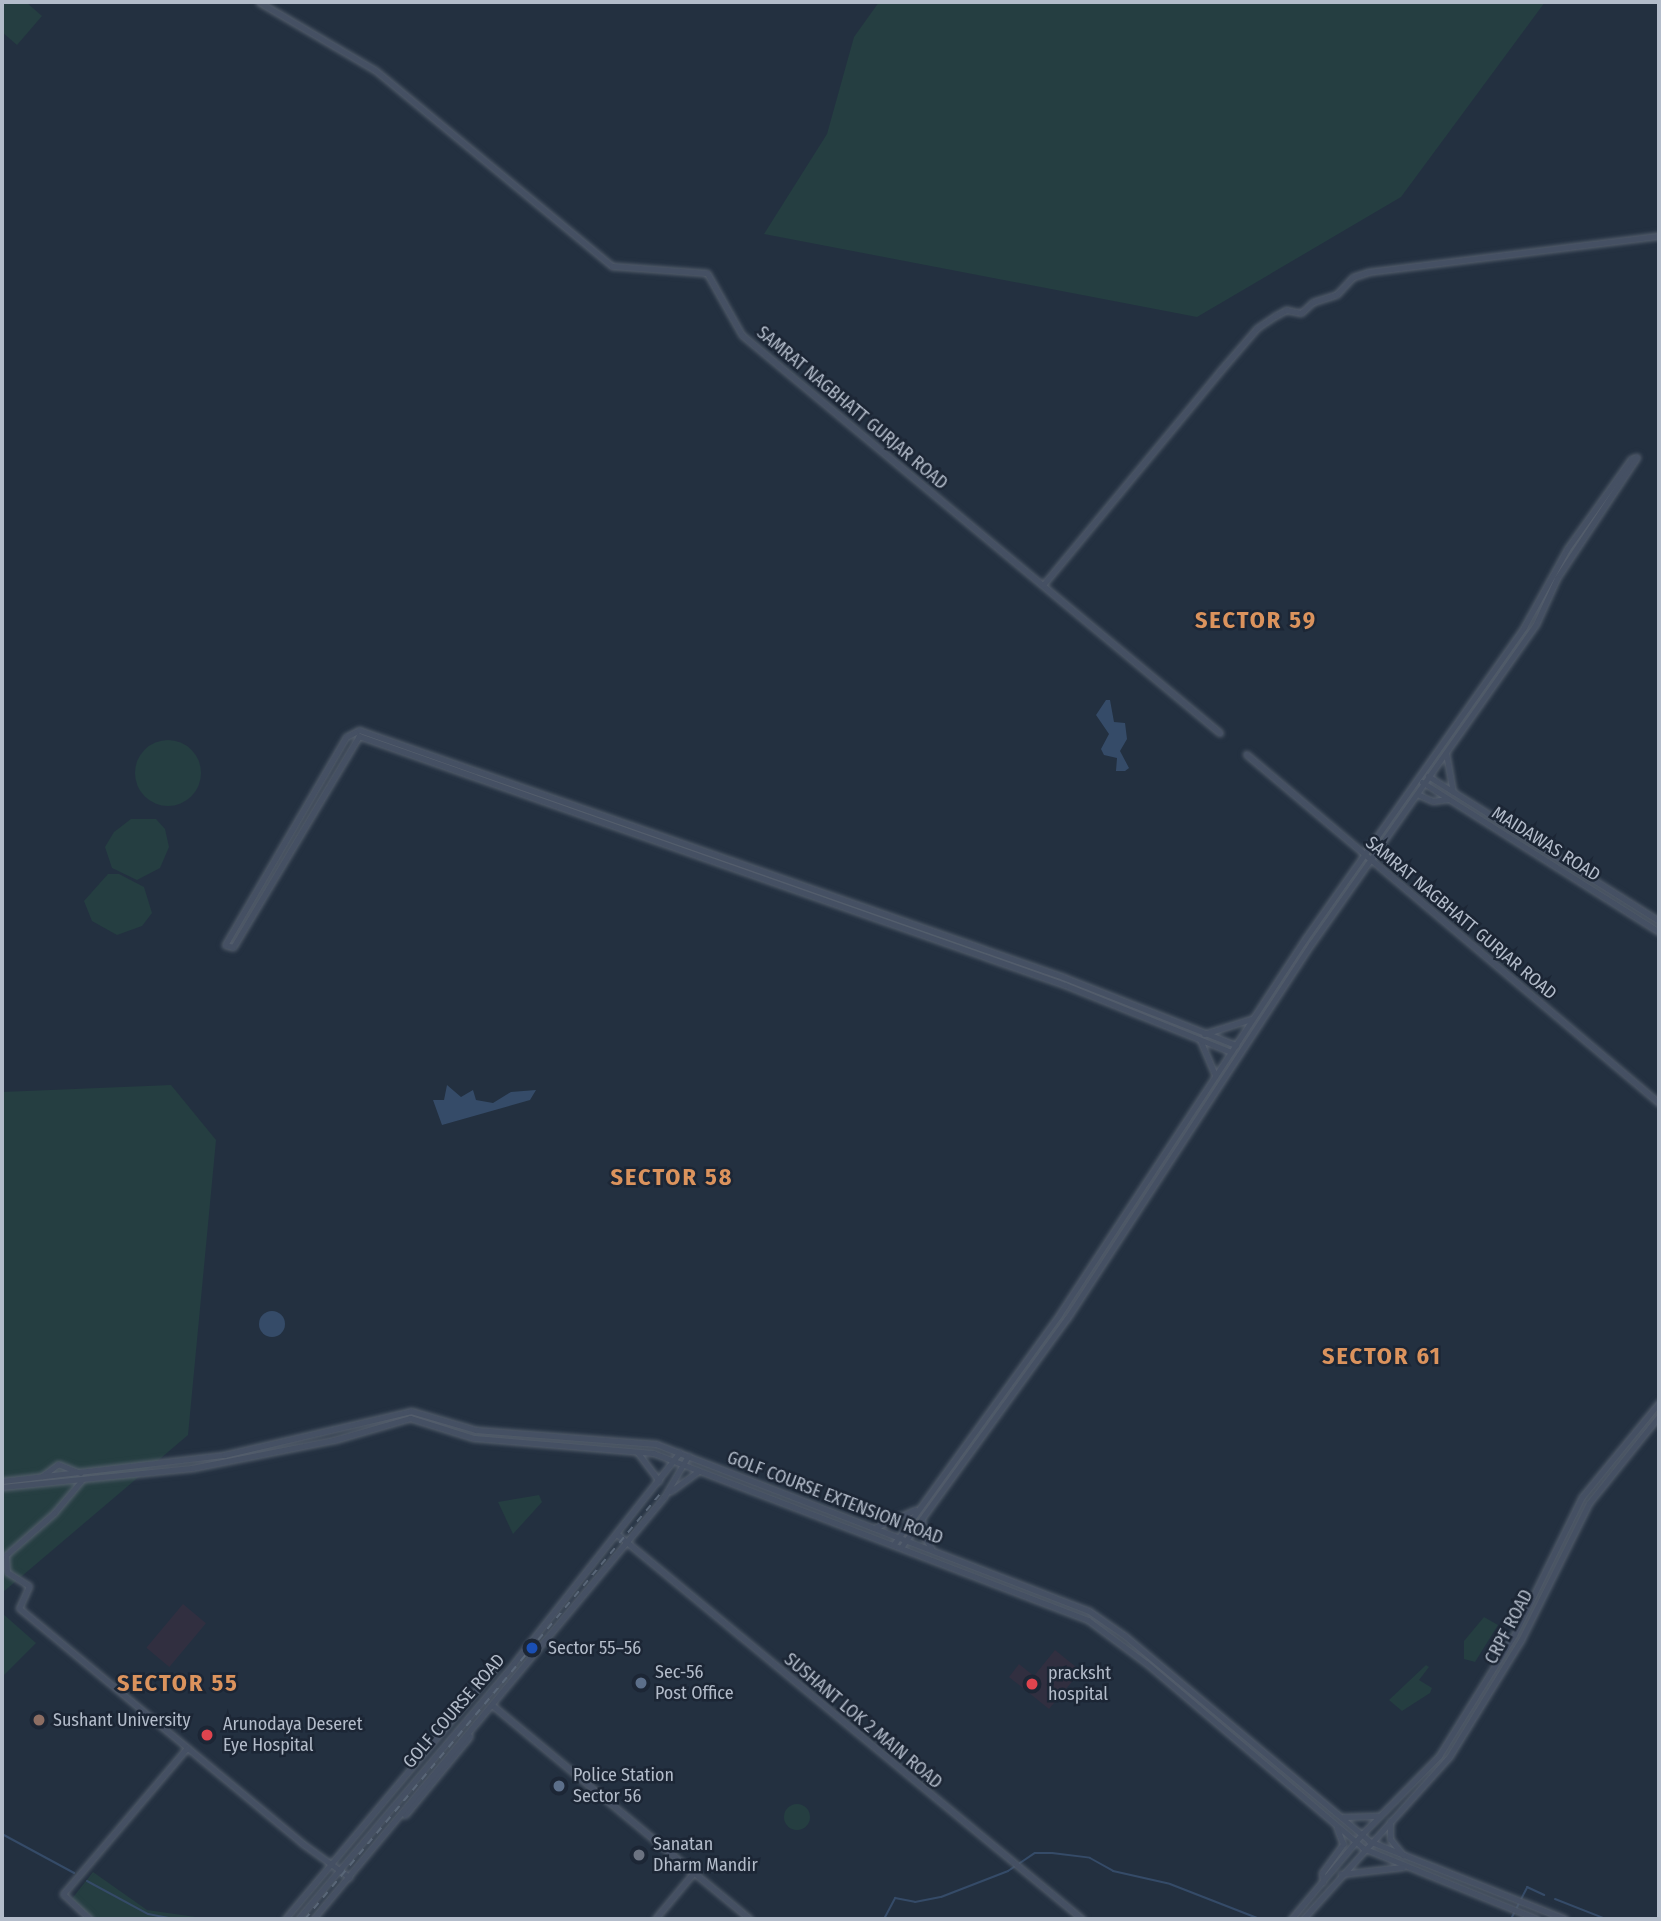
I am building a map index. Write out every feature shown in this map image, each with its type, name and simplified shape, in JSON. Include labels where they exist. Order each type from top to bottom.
[{"type":"street","name":"SAMRAT NAGBHATT GURJAR ROAD","points":[[259,2],[375,70],[614,267],[705,271],[742,335],[1220,733]]},
{"type":"street","points":[[1043,585],[1253,333],[1283,311],[1301,313],[1313,302],[1336,294],[1353,277],[1371,272],[1659,236]]},
{"type":"street","points":[[894,1544],[1064,1308],[1235,1044],[1363,855],[1524,627],[1577,534],[1631,459],[1637,457],[1556,581],[1536,624],[1369,859],[1242,1047],[1088,1287],[901,1547]]},
{"type":"street","points":[[304,818],[225,943],[228,948],[233,947],[259,902],[304,818],[348,733],[370,732],[852,906],[1063,977],[1238,1055]]},
{"type":"street","points":[[1446,753],[1453,793]]},
{"type":"street","name":"SAMRAT NAGBHATT GURJAR ROAD","points":[[1246,754],[1659,1103]]},
{"type":"street","name":"MAIDAWAS ROAD","points":[[1422,772],[1659,921]]},
{"type":"street","name":"MAIDAWAS ROAD","points":[[1417,779],[1659,932]]},
{"type":"street","points":[[1417,793],[1433,801],[1448,799]]},
{"type":"street","points":[[252,898],[259,902]]},
{"type":"street","points":[[1202,1037],[1252,1019]]},
{"type":"street","points":[[1202,1037],[1242,1047]]},
{"type":"street","points":[[1202,1037],[1215,1076]]},
{"type":"street","points":[[1291,1919],[1362,1834],[1421,1778],[1445,1747],[1514,1634],[1555,1546],[1609,1459],[1659,1403]]},
{"type":"street","name":"GOLF COURSE EXTENSION ROAD","points":[[135,1471],[298,1440],[411,1411],[476,1430],[628,1440],[680,1452],[1108,1622],[1369,1841],[1406,1859],[1565,1919]]},
{"type":"street","name":"CRPF ROAD","points":[[1303,1919],[1369,1841],[1449,1757],[1521,1640],[1563,1550],[1616,1465],[1659,1416]]},
{"type":"street","name":"GOLF COURSE EXTENSION ROAD","points":[[2,1480],[19,1483],[135,1471],[334,1440],[410,1418],[474,1438],[636,1451],[675,1461],[1088,1620],[1363,1848],[1537,1919]]},
{"type":"street","points":[[636,1451],[659,1481]]},
{"type":"street","name":"GOLF COURSE ROAD","points":[[298,1919],[334,1869],[552,1613],[680,1452]]},
{"type":"street","name":"GOLF COURSE ROAD","points":[[315,1919],[664,1497],[688,1456]]},
{"type":"street","points":[[39,1478],[58,1464],[81,1477],[52,1516],[6,1555],[5,1569],[29,1586],[19,1608],[347,1879]]},
{"type":"street","points":[[947,1469],[954,1474]]},
{"type":"street","points":[[664,1497],[699,1471]]},
{"type":"street","name":"GOLF COURSE EXTENSION ROAD","points":[[2,1487],[39,1478],[81,1477]]},
{"type":"street","points":[[874,1528],[918,1508]]},
{"type":"street","points":[[923,1516],[923,1535],[933,1551]]},
{"type":"street","name":"SUSHANT LOK 2 MAIN ROAD","points":[[617,1534],[1082,1919]]},
{"type":"street","points":[[1555,1546],[1563,1550]]},
{"type":"street","points":[[552,1613],[562,1620]]},
{"type":"street","points":[[315,1919],[528,1666]]},
{"type":"street","points":[[285,1919],[334,1869],[495,1668]]},
{"type":"street","points":[[493,1706],[750,1919]]},
{"type":"street","points":[[90,1919],[65,1898],[64,1892],[187,1748]]},
{"type":"street","points":[[1340,1816],[1380,1816]]},
{"type":"street","points":[[1390,1821],[1390,1839],[1406,1859]]},
{"type":"street","points":[[1323,1882],[1322,1873],[1343,1844],[1336,1825]]},
{"type":"street","points":[[1341,1874],[1406,1867]]},
{"type":"street","points":[[655,1919],[694,1872]]},
{"type":"street","points":[[1460,1888],[1462,1880]]},
{"type":"shaded area","points":[[183,1604],[206,1623],[169,1667],[146,1648]]},
{"type":"shaded area","points":[[1055,1650],[1081,1671],[1049,1709],[1009,1677],[1019,1664],[1034,1676]]},
{"type":"green space","points":[[2,2],[26,2],[42,16],[17,45],[2,32]]},
{"type":"green space","points":[[879,2],[1545,2],[1401,197],[1197,317],[764,234],[827,134],[854,37]]},
{"type":"green space","points":[[168,740],[181,743],[191,750],[198,760],[201,773],[198,786],[191,796],[181,803],[168,806],[155,803],[145,796],[138,786],[135,773],[138,760],[145,750],[155,743]]},
{"type":"green space","points":[[131,819],[156,819],[165,829],[169,847],[160,868],[137,880],[112,868],[105,847],[114,832]]},
{"type":"green space","points":[[108,874],[119,874],[144,887],[152,913],[142,926],[117,935],[92,921],[84,901]]},
{"type":"green space","points":[[171,1085],[216,1140],[188,1435],[2,1593],[2,1092]]},
{"type":"green space","points":[[539,1495],[542,1502],[513,1534],[498,1502]]},
{"type":"green space","points":[[2,1613],[36,1643],[2,1677]]},
{"type":"green space","points":[[1484,1617],[1498,1625],[1475,1662],[1464,1659],[1464,1641]]},
{"type":"green space","points":[[1426,1665],[1429,1667],[1419,1680],[1432,1688],[1430,1693],[1402,1711],[1389,1700]]},
{"type":"green space","points":[[797,1804],[806,1808],[810,1817],[806,1826],[797,1830],[788,1826],[784,1817],[788,1808]]},
{"type":"green space","points":[[93,1872],[147,1910],[210,1919],[94,1919],[71,1900]]},
{"type":"water","points":[[1106,700],[1110,700],[1114,722],[1125,723],[1127,739],[1120,751],[1129,768],[1125,771],[1116,771],[1117,758],[1104,755],[1101,749],[1109,734],[1096,715]]},
{"type":"water","points":[[447,1085],[461,1097],[473,1090],[476,1100],[493,1103],[511,1092],[536,1090],[530,1100],[442,1125],[433,1100],[444,1100]]},
{"type":"water","points":[[272,1311],[281,1315],[285,1324],[281,1333],[272,1337],[263,1333],[259,1324],[263,1315]]},
{"type":"waterway","points":[[2,1834],[74,1873]]},
{"type":"waterway","points":[[884,1919],[895,1898],[915,1902],[941,1897],[1008,1871],[1035,1853],[1090,1858],[1113,1871],[1170,1884],[1260,1919]]},
{"type":"waterway","points":[[87,1881],[148,1914],[173,1919]]},
{"type":"waterway","points":[[1511,1919],[1527,1887],[1544,1895]]},
{"type":"waterway","points":[[1555,1899],[1606,1919]]},
{"type":"railway","points":[[305,1919],[660,1494]]},
{"type":"place","name":"Sector 55–56","points":[[532,1648]]},
{"type":"place","name":"Sec-56 Post Office","points":[[641,1683]]},
{"type":"place","name":"pracksht hospital","points":[[1032,1684]]},
{"type":"place","name":"Sushant University","points":[[39,1720]]},
{"type":"place","name":"Arunodaya Deseret Eye Hospital","points":[[207,1735]]},
{"type":"place","name":"Police Station Sector 56","points":[[559,1786]]},
{"type":"place","name":"Sanatan Dharm Mandir","points":[[639,1855]]},
{"type":"district","name":"SECTOR 59","points":[[1256,621]]},
{"type":"district","name":"SECTOR 58","points":[[672,1178]]},
{"type":"district","name":"SECTOR 61","points":[[1382,1357]]},
{"type":"district","name":"SECTOR 55","points":[[178,1684]]}]
